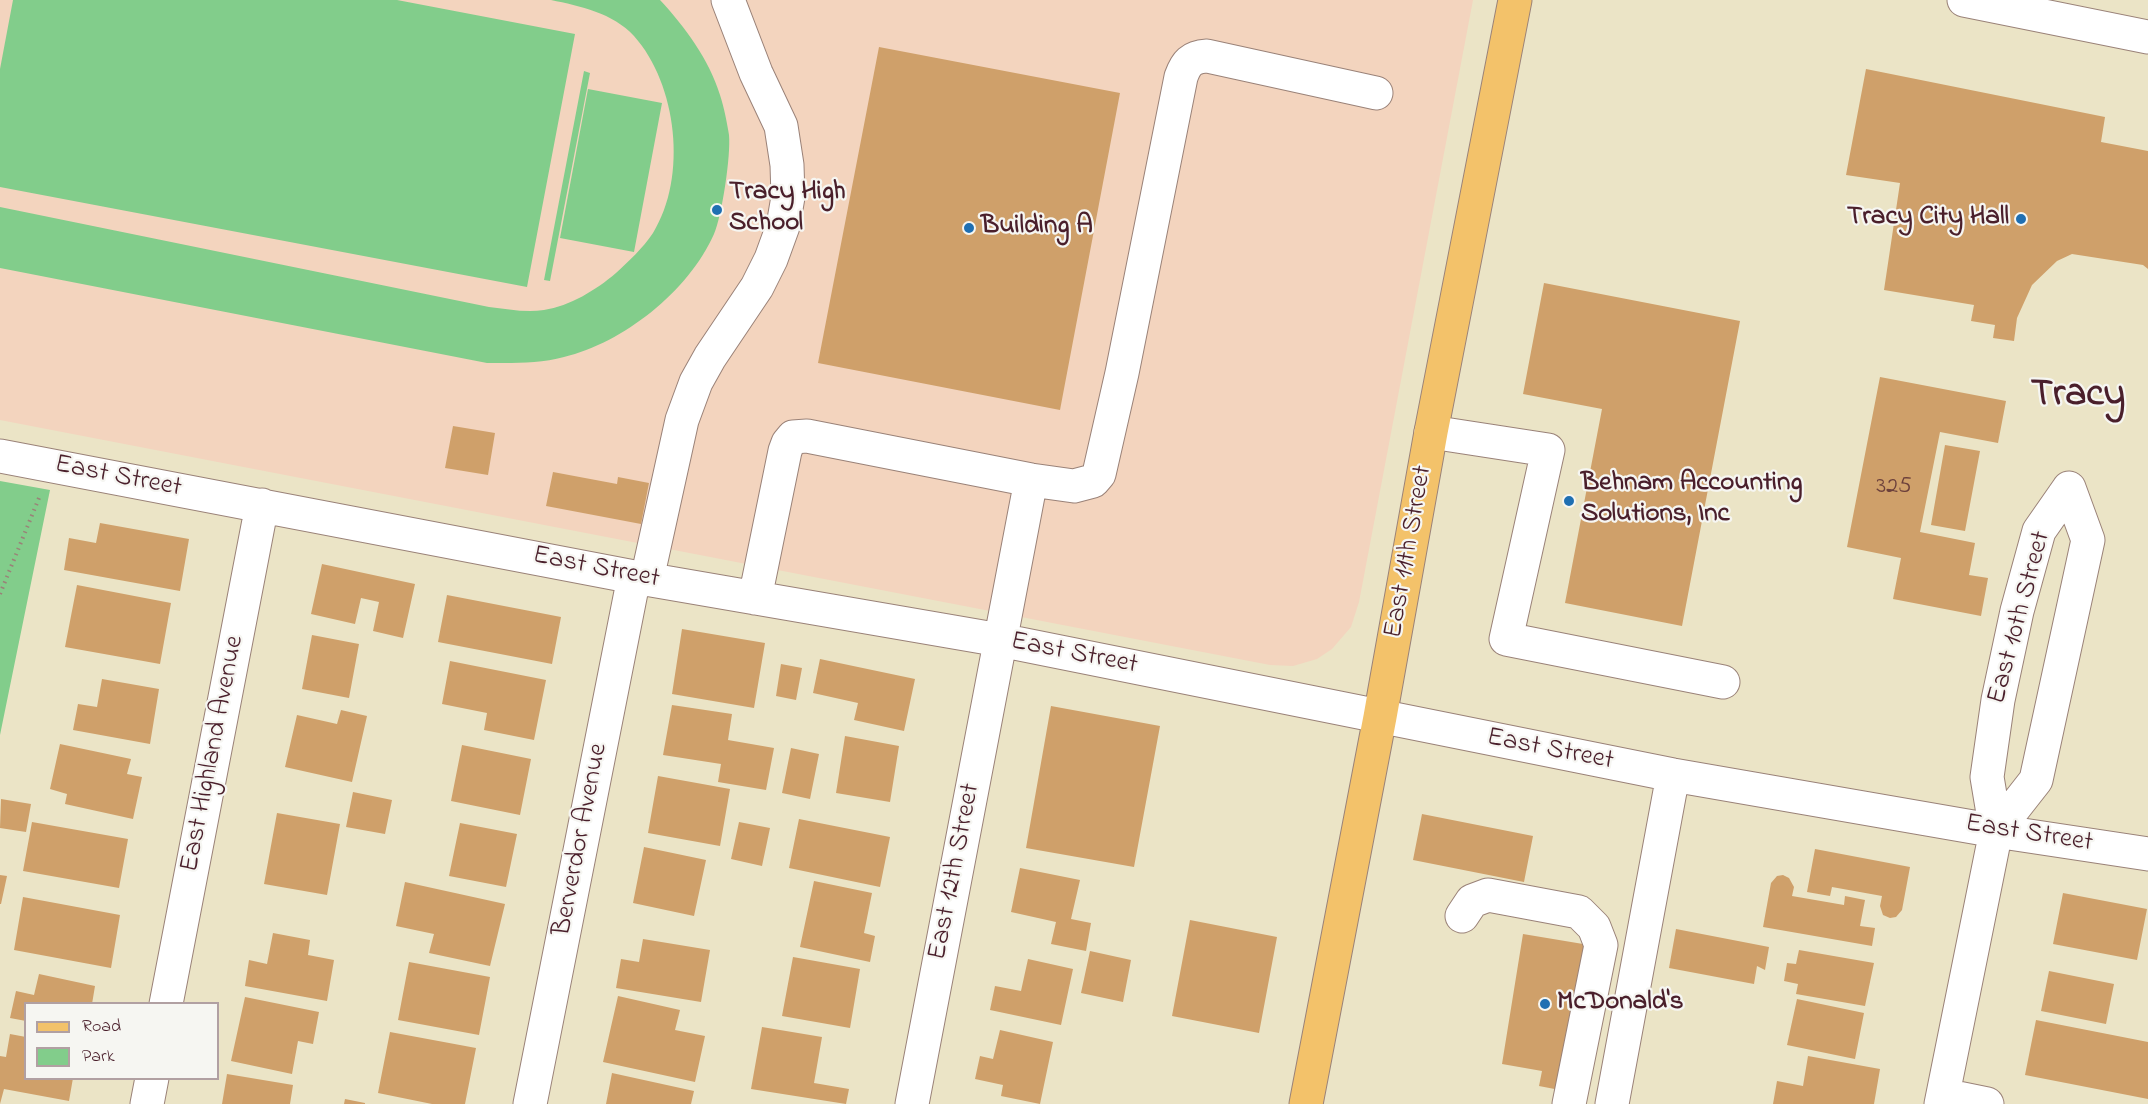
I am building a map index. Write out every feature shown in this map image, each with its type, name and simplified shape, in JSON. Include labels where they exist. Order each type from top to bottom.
[{"type":"main road","name":"East 11th Street","points":[[1306,1104],[1380,717],[1431,432],[1515,0]]},
{"type":"street","name":"Berverdor Avenue","points":[[530,1104],[640,578],[682,420],[696,382],[757,287],[771,259],[783,226],[788,197],[787,165],[781,126],[756,73],[728,0]]},
{"type":"street","points":[[1964,0],[2148,38]]},
{"type":"street","points":[[755,598],[788,442],[793,436],[800,435],[1031,480],[1074,486],[1094,481],[1103,465],[1181,77],[1186,64],[1192,58],[1207,56],[1376,93]]},
{"type":"street","points":[[1431,432],[1548,450],[1506,639],[1723,682]]},
{"type":"street","name":"East Street","points":[[0,456],[640,578],[1000,640],[1673,775],[1996,831],[2148,854]]},
{"type":"street","name":"East 12th Street","points":[[912,1104],[1031,480]]},
{"type":"street","name":"East 10th Street","points":[[1942,1100],[1996,831],[1987,777],[1998,700],[2017,611],[2039,531],[2069,488],[2088,540],[2036,780],[1996,831]]},
{"type":"street","name":"East Highland Avenue","points":[[166,1002],[262,506]]},
{"type":"street","points":[[1612,1104],[1673,775]]},
{"type":"street","points":[[1462,916],[1472,901],[1488,895],[1579,912],[1594,927],[1601,945],[1569,1104]]},
{"type":"street","points":[[147,1104],[152,1080]]},
{"type":"street","points":[[1942,1100],[1987,1104]]},
{"type":"path","points":[[0,594],[40,494]]},
{"type":"shaded area","name":"Tracy High School","points":[[0,0],[1473,0],[1359,602],[1351,627],[1332,649],[1317,659],[1293,666],[1270,665],[0,420]]},
{"type":"green space","points":[[13,0],[397,0],[575,34],[527,287],[0,187],[0,69]]},
{"type":"green space","points":[[551,0],[660,0],[687,32],[710,69],[721,100],[729,135],[727,170],[720,214],[714,234],[703,255],[671,294],[652,312],[609,340],[586,350],[545,361],[487,363],[0,268],[0,207],[489,307],[537,311],[573,301],[616,273],[653,233],[664,210],[671,185],[674,159],[673,132],[660,79],[649,56],[634,36],[626,28],[606,16]]},
{"type":"green space","points":[[584,71],[590,73],[550,281],[544,280]]},
{"type":"green space","points":[[588,89],[662,103],[634,252],[560,238]]},
{"type":"green space","points":[[0,481],[50,490],[0,735]]},
{"type":"building","name":"Building A","points":[[879,47],[1120,93],[1060,410],[818,363]]},
{"type":"building","name":"Tracy City Hall","points":[[1866,69],[2105,117],[2101,142],[2148,151],[2148,269],[2143,265],[2072,254],[2057,261],[2032,285],[2017,318],[2014,341],[1993,338],[1995,325],[1971,321],[1974,305],[1884,290],[1900,183],[1846,175]]},
{"type":"building","points":[[1544,283],[1740,321],[1682,626],[1565,603],[1602,409],[1523,394]]},
{"type":"building","points":[[1880,377],[2006,401],[1998,443],[1940,432],[1920,532],[1975,543],[1969,575],[1988,578],[1981,616],[1893,599],[1901,558],[1847,547]]},
{"type":"building","points":[[453,426],[495,433],[488,475],[445,468]]},
{"type":"building","points":[[1945,445],[1980,451],[1965,531],[1931,525]]},
{"type":"building","points":[[553,472],[617,484],[618,477],[649,483],[641,524],[546,506]]},
{"type":"building","points":[[100,523],[189,539],[180,591],[64,570],[69,538],[96,543]]},
{"type":"building","points":[[322,564],[415,584],[403,638],[373,631],[379,602],[361,598],[355,624],[311,614]]},
{"type":"building","points":[[77,585],[171,603],[160,664],[65,647]]},
{"type":"building","points":[[447,595],[561,617],[552,664],[438,642]]},
{"type":"building","points":[[682,629],[765,643],[754,708],[672,694]]},
{"type":"building","points":[[312,635],[359,644],[349,698],[302,689]]},
{"type":"building","points":[[820,659],[915,679],[904,731],[854,720],[858,703],[813,693]]},
{"type":"building","points":[[450,661],[546,680],[534,740],[484,730],[487,713],[442,704]]},
{"type":"building","points":[[781,664],[802,668],[796,700],[776,696]]},
{"type":"building","points":[[102,679],[159,689],[150,744],[73,730],[78,704],[97,707]]},
{"type":"building","points":[[672,705],[732,714],[728,740],[774,748],[766,790],[718,782],[721,764],[663,755]]},
{"type":"building","points":[[1051,706],[1160,726],[1134,867],[1026,848]]},
{"type":"building","points":[[341,710],[367,716],[352,782],[285,767],[297,715],[337,724]]},
{"type":"building","points":[[845,736],[899,746],[890,802],[836,793]]},
{"type":"building","points":[[60,744],[131,759],[127,774],[142,777],[133,819],[65,804],[67,794],[50,789]]},
{"type":"building","points":[[462,745],[531,759],[520,815],[451,801]]},
{"type":"building","points":[[791,748],[819,754],[810,799],[782,793]]},
{"type":"building","points":[[658,776],[730,789],[720,846],[648,833]]},
{"type":"building","points":[[353,792],[392,800],[385,834],[346,827]]},
{"type":"building","points":[[1,799],[31,804],[26,832],[0,828]]},
{"type":"building","points":[[277,813],[340,824],[327,895],[264,884]]},
{"type":"building","points":[[1422,814],[1533,836],[1524,882],[1413,860]]},
{"type":"building","points":[[799,819],[890,837],[880,887],[789,868]]},
{"type":"building","points":[[32,822],[128,839],[119,888],[23,871]]},
{"type":"building","points":[[739,822],[770,828],[762,866],[731,859]]},
{"type":"building","points":[[460,823],[517,834],[506,887],[449,876]]},
{"type":"building","points":[[644,847],[706,860],[694,916],[633,903]]},
{"type":"building","points":[[1815,849],[1910,867],[1902,910],[1896,917],[1890,918],[1883,915],[1880,906],[1882,896],[1832,887],[1830,896],[1807,892]]},
{"type":"building","points":[[1020,868],[1080,880],[1071,919],[1091,923],[1086,951],[1051,944],[1056,922],[1011,912]]},
{"type":"building","points":[[0,875],[7,876],[1,904],[0,904]]},
{"type":"building","points":[[1783,875],[1789,878],[1794,887],[1792,896],[1844,905],[1845,896],[1865,900],[1860,926],[1875,928],[1872,946],[1763,927],[1771,883],[1777,876]]},
{"type":"building","points":[[814,881],[872,893],[864,933],[875,936],[870,962],[800,947]]},
{"type":"building","points":[[405,882],[505,904],[490,966],[429,953],[434,934],[396,926]]},
{"type":"building","points":[[2063,893],[2147,909],[2137,960],[2053,944]]},
{"type":"building","points":[[23,897],[120,915],[111,968],[14,950]]},
{"type":"building","points":[[1190,920],[1277,937],[1259,1033],[1172,1016]]},
{"type":"building","points":[[1676,929],[1769,947],[1765,970],[1757,966],[1754,984],[1669,968]]},
{"type":"building","points":[[273,933],[310,940],[308,955],[334,960],[327,1001],[245,986],[249,960],[267,964]]},
{"type":"building","name":"McDonald's","points":[[1523,934],[1589,945],[1565,1091],[1539,1086],[1542,1071],[1502,1064]]},
{"type":"building","points":[[643,939],[710,950],[701,1002],[616,988],[621,959],[639,962]]},
{"type":"building","points":[[1799,950],[1874,963],[1865,1006],[1796,994],[1798,984],[1784,981],[1787,963],[1796,964]]},
{"type":"building","points":[[1090,951],[1131,960],[1123,1002],[1081,993]]},
{"type":"building","points":[[793,957],[860,969],[850,1028],[782,1016]]},
{"type":"building","points":[[1028,959],[1073,969],[1061,1025],[990,1010],[995,986],[1021,991]]},
{"type":"building","points":[[409,962],[490,977],[479,1035],[398,1020]]},
{"type":"building","points":[[2049,971],[2114,984],[2106,1024],[2041,1011]]},
{"type":"building","points":[[39,974],[95,986],[92,1002],[24,1002],[24,1021],[10,1018],[16,991],[34,995]]},
{"type":"building","points":[[618,996],[680,1010],[675,1030],[705,1036],[695,1082],[603,1062]]},
{"type":"building","points":[[245,997],[319,1012],[313,1044],[298,1041],[292,1074],[231,1061]]},
{"type":"building","points":[[1797,999],[1864,1013],[1855,1059],[1787,1045]]},
{"type":"building","points":[[2036,1020],[2148,1042],[2148,1099],[2025,1075]]},
{"type":"building","points":[[762,1027],[822,1037],[814,1083],[849,1089],[846,1104],[751,1089]]},
{"type":"building","points":[[1000,1030],[1053,1042],[1040,1104],[1001,1096],[1003,1085],[975,1079],[980,1056],[993,1059]]},
{"type":"building","points":[[390,1032],[476,1048],[465,1104],[432,1104],[378,1093]]},
{"type":"building","points":[[10,1034],[24,1037],[24,1080],[73,1080],[69,1101],[4,1089],[0,1104],[0,1056],[6,1057]]},
{"type":"building","points":[[1808,1056],[1880,1069],[1874,1104],[1773,1104],[1777,1081],[1803,1086]]},
{"type":"building","points":[[612,1073],[694,1091],[691,1104],[606,1104]]},
{"type":"building","points":[[227,1074],[293,1085],[290,1104],[222,1104]]},
{"type":"building","points":[[345,1099],[365,1103],[365,1104],[344,1104]]},
{"type":"place","name":"Tracy High School","points":[[717,210]]},
{"type":"place","name":"Tracy City Hall","points":[[2021,219]]},
{"type":"place","name":"Building A","points":[[969,228]]},
{"type":"place","name":"Behnam Accounting Solutions, Inc","points":[[1569,501]]},
{"type":"place","name":"McDonald's","points":[[1545,1004]]},
{"type":"district","name":"Tracy","points":[[2078,398]]}]
